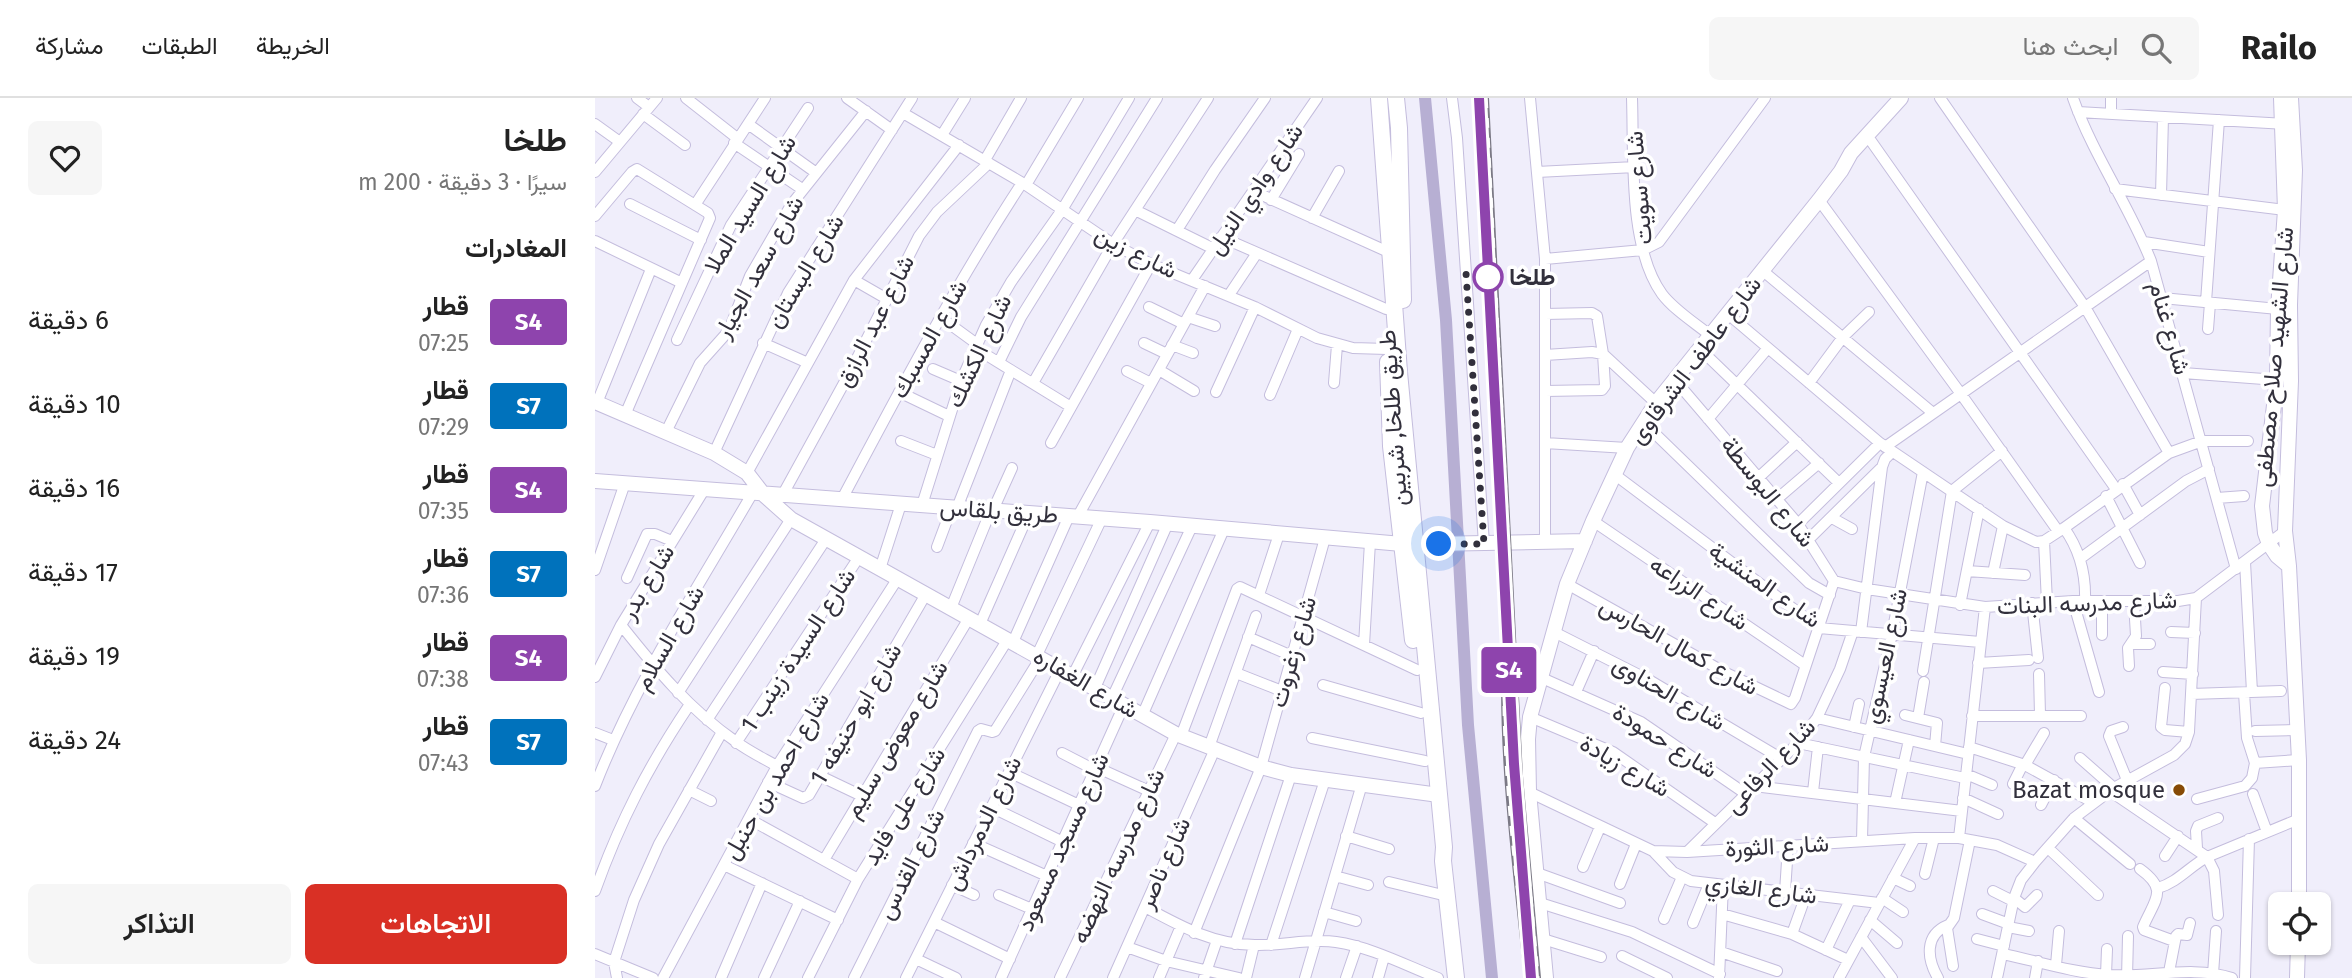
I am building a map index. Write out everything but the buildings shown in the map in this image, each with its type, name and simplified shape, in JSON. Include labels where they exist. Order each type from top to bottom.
[{"type":"main road","name":"طريق طلخا, شربين","points":[[1370,98],[1384,250],[1387,349],[1408,542],[1425,761],[1434,794]]},
{"type":"main road","name":"طريق طلخا, شربين","points":[[1379,98],[1399,372],[1398,445]]},
{"type":"main road","points":[[1396,98],[1403,291],[1399,372]]},
{"type":"main road","name":"طريق طلخا, شربين","points":[[1408,542],[1416,558],[1438,847],[1443,861],[1456,978]]},
{"type":"street","points":[[637,98],[650,106],[685,145]]},
{"type":"street","points":[[686,98],[736,141],[802,190]]},
{"type":"street","points":[[695,205],[765,98]]},
{"type":"street","points":[[847,98],[892,130]]},
{"type":"street","name":"شارع البستان","points":[[714,453],[764,343],[802,269],[912,98]]},
{"type":"street","points":[[942,135],[965,98]]},
{"type":"street","name":"شارع المسبك","points":[[842,499],[980,248],[1024,184],[1077,98]]},
{"type":"street","name":"شارع الكشك","points":[[922,505],[949,416],[976,346],[1011,282],[1062,210],[1129,98]]},
{"type":"street","points":[[999,362],[1021,317],[1157,98]]},
{"type":"street","points":[[1033,383],[1113,244],[1208,98]]},
{"type":"street","points":[[1177,230],[1265,98]]},
{"type":"street","name":"شارع وادي النيل","points":[[1192,280],[1317,98]]},
{"type":"street","points":[[1452,98],[1457,138],[1482,546]]},
{"type":"street","points":[[1530,98],[1545,259],[1545,542]]},
{"type":"street","name":"شارع سويت","points":[[1632,98],[1637,217],[1643,250],[1664,297],[1711,337]]},
{"type":"street","points":[[1545,259],[1643,250],[1659,242],[1765,98]]},
{"type":"street","name":"شارع عاطف الشرقاوى","points":[[1546,978],[1529,793],[1528,739],[1530,717],[1567,584],[1614,474],[1656,403],[1819,200],[1851,153],[1901,98]]},
{"type":"street","name":"شارع عاطف الشرقاوى","points":[[1841,170],[1850,165],[1909,98]]},
{"type":"street","points":[[1940,98],[2085,307],[2169,453]]},
{"type":"street","name":"شارع غنام","points":[[2073,98],[2151,261],[2217,498],[2241,566],[2248,692],[2247,738],[2256,763]]},
{"type":"street","points":[[2111,98],[2111,114]]},
{"type":"street","name":"شارع الشهيد صلاح مصطفى","points":[[2281,98],[2288,124],[2295,197],[2285,531],[2299,760],[2299,892]]},
{"type":"street","name":"شارع الشهيد صلاح مصطفى","points":[[2269,544],[2262,506],[2277,380],[2278,309],[2291,98]]},
{"type":"street","name":"شارع عبد الرازق","points":[[782,496],[849,374],[912,248],[927,224],[987,162],[1017,99]]},
{"type":"street","points":[[595,172],[650,106]]},
{"type":"street","name":"شارع السيد الملا","points":[[677,340],[723,241],[808,108]]},
{"type":"street","name":"شارع سعد الجيار","points":[[666,432],[700,363],[731,325],[750,276],[769,239],[815,172],[866,111]]},
{"type":"street","points":[[2078,112],[2288,124]]},
{"type":"street","name":"شارع زين","points":[[903,113],[1024,184],[1113,244],[1151,264],[1229,295],[1337,345],[1387,349]]},
{"type":"street","points":[[2161,195],[2163,117]]},
{"type":"street","points":[[2208,329],[2209,252],[2219,120]]},
{"type":"street","points":[[595,124],[620,142]]},
{"type":"street","points":[[748,124],[815,172]]},
{"type":"street","points":[[1871,141],[2115,490],[2140,515]]},
{"type":"street","points":[[651,269],[596,403],[714,453],[747,473],[854,280],[959,145]]},
{"type":"street","points":[[1271,200],[1299,154]]},
{"type":"street","points":[[1537,172],[1635,167]]},
{"type":"street","points":[[595,216],[632,173],[640,170],[708,213],[710,218],[625,415]]},
{"type":"street","points":[[1312,218],[1339,171]]},
{"type":"street","points":[[2115,189],[2285,210]]},
{"type":"street","points":[[1253,191],[1384,250]]},
{"type":"street","points":[[1819,200],[2081,558],[2085,601]]},
{"type":"street","points":[[630,204],[701,240]]},
{"type":"street","points":[[1135,210],[1214,249]]},
{"type":"street","points":[[1221,237],[1386,309]]},
{"type":"street","points":[[2144,242],[2209,252]]},
{"type":"street","points":[[596,243],[682,283]]},
{"type":"street","points":[[1229,295],[1257,253]]},
{"type":"street","points":[[1798,524],[1839,483],[1885,447],[2151,261]]},
{"type":"street","points":[[1051,443],[1151,264]]},
{"type":"street","points":[[1763,271],[1933,413]]},
{"type":"street","points":[[854,280],[887,299]]},
{"type":"street","name":"شارع على فايد","points":[[808,978],[858,879],[1010,640],[1073,516],[1205,286]]},
{"type":"street","points":[[2162,298],[2278,309]]},
{"type":"street","points":[[1149,307],[1186,320],[1215,326]]},
{"type":"street","points":[[1216,393],[1255,307]]},
{"type":"street","points":[[1809,383],[1843,337],[1870,312]]},
{"type":"street","points":[[1545,314],[1593,313],[1597,316],[1605,386],[1603,390],[1545,391]]},
{"type":"street","points":[[1728,314],[1885,447],[2003,526],[2036,542],[2044,541],[2061,530],[2169,453],[2201,440],[2248,442]]},
{"type":"street","points":[[940,317],[999,362],[1071,407]]},
{"type":"street","points":[[1270,395],[1298,329]]},
{"type":"street","points":[[764,343],[808,363]]},
{"type":"street","points":[[1144,343],[1193,353]]},
{"type":"street","points":[[1333,383],[1337,345]]},
{"type":"street","points":[[1708,419],[1768,348]]},
{"type":"street","points":[[1700,349],[1839,483]]},
{"type":"street","points":[[1545,355],[1592,352],[1603,354],[1656,403]]},
{"type":"street","points":[[933,369],[961,382]]},
{"type":"street","points":[[937,547],[1011,370]]},
{"type":"street","points":[[1159,370],[1194,391]]},
{"type":"street","points":[[1128,371],[1151,383]]},
{"type":"street","points":[[2183,373],[2277,380]]},
{"type":"street","name":"شارع البوسطة","points":[[1675,380],[1798,524],[1834,581]]},
{"type":"street","points":[[899,392],[949,416]]},
{"type":"street","points":[[1643,422],[1809,583],[1830,595]]},
{"type":"street","points":[[901,441],[937,455]]},
{"type":"street","points":[[1758,478],[1797,442]]},
{"type":"street","points":[[1545,443],[1627,448]]},
{"type":"street","points":[[1808,540],[1882,467],[1885,447]]},
{"type":"street","points":[[1918,718],[1952,491],[2002,451]]},
{"type":"street","points":[[1777,499],[1819,463]]},
{"type":"street","name":"شارع الرفاعى","points":[[1686,852],[1798,743],[1817,718],[1857,631],[1867,589],[1882,467]]},
{"type":"street","points":[[951,608],[1012,468]]},
{"type":"street","points":[[2081,558],[2186,481],[2209,469]]},
{"type":"street","name":"شارع العيسوي","points":[[1862,841],[1864,757],[1892,635],[1923,472]]},
{"type":"street","name":"شارع الغفاره","points":[[747,473],[758,494],[791,519],[1178,735],[1291,775],[1434,794]]},
{"type":"street","name":"شارع المنشية","points":[[1614,474],[1819,628],[1980,642]]},
{"type":"street","name":"طريق بلقاس","points":[[595,481],[1168,523],[1370,542],[1408,542],[1439,548]]},
{"type":"street","points":[[595,570],[625,483]]},
{"type":"street","name":"شارع بدر","points":[[595,677],[621,625],[703,490]]},
{"type":"street","points":[[2115,490],[2123,528],[2140,563]]},
{"type":"street","name":"شارع السلام","points":[[595,786],[613,740],[652,665],[758,494]]},
{"type":"street","points":[[2217,498],[2244,496]]},
{"type":"street","points":[[880,569],[901,504]]},
{"type":"street","points":[[1960,605],[1979,509]]},
{"type":"street","name":"شارع معوض سليم","points":[[824,860],[975,621],[1029,513]]},
{"type":"street","points":[[1039,656],[1102,518]]},
{"type":"street","points":[[1832,518],[1853,529]]},
{"type":"street","points":[[678,692],[791,519]]},
{"type":"street","name":"شارع الزراعه","points":[[1593,521],[1805,665]]},
{"type":"street","name":"شارع الدمرداش","points":[[906,978],[1009,772],[1150,522]]},
{"type":"street","points":[[1095,688],[1168,523]]},
{"type":"street","name":"شارع مسجد مسعود","points":[[1002,978],[1096,768],[1118,702],[1192,526]]},
{"type":"street","points":[[1993,573],[2003,526]]},
{"type":"street","points":[[1142,716],[1224,529]]},
{"type":"street","name":"شارع مدرسه البنات","points":[[1867,589],[1985,607],[2047,602],[2134,602],[2196,598],[2285,531]]},
{"type":"street","points":[[627,578],[647,534],[655,534],[672,541]]},
{"type":"street","points":[[1279,534],[1259,595],[1417,670]]},
{"type":"street","name":"شارع زغروت","points":[[1194,933],[1261,766],[1325,538]]},
{"type":"street","points":[[707,720],[826,539]]},
{"type":"street","points":[[2044,541],[2047,602]]},
{"type":"street","points":[[1364,645],[1370,542]]},
{"type":"street","points":[[1416,558],[1439,548],[1545,542],[1583,546]]},
{"type":"street","points":[[2269,544],[2277,556],[2289,566]]},
{"type":"street","points":[[1482,546],[1583,546]]},
{"type":"street","name":"شارع السيدة زينب 1","points":[[736,743],[859,557]]},
{"type":"street","points":[[1967,571],[2025,575]]},
{"type":"street","name":"شارع احمد بن حنبل","points":[[663,978],[777,766],[898,578]]},
{"type":"street","points":[[1805,665],[1834,581],[1867,589]]},
{"type":"street","name":"شارع كمال الحارس","points":[[1567,584],[1726,673],[1788,704],[1793,703],[1805,665]]},
{"type":"street","name":"شارع مدرسه النهضه","points":[[1060,978],[1178,735],[1237,589],[1244,588],[1259,595]]},
{"type":"street","name":"شارع ابو حنيفه 1","points":[[768,782],[803,798],[809,795],[926,594]]},
{"type":"street","points":[[2001,977],[2013,900],[2021,880],[2035,862],[2074,818],[2127,780],[2181,750],[2189,732],[2196,598]]},
{"type":"street","points":[[2073,601],[2099,692]]},
{"type":"street","points":[[2102,601],[2102,635]]},
{"type":"street","points":[[2129,666],[2128,648],[2136,636],[2134,602]]},
{"type":"street","points":[[1978,663],[2033,659],[2032,603]]},
{"type":"street","points":[[1953,965],[1946,930],[1954,918],[1964,839],[1963,798],[1985,607]]},
{"type":"street","name":"شارع ناصر","points":[[1113,978],[1212,748],[1256,616]]},
{"type":"street","points":[[621,625],[652,665],[689,704],[736,743],[777,766]]},
{"type":"street","name":"شارع الحناوى","points":[[1554,632],[1693,705],[1782,759]]},
{"type":"street","points":[[2171,632],[2195,633]]},
{"type":"street","points":[[1248,637],[1292,656]]},
{"type":"street","points":[[2131,643],[2150,644]]},
{"type":"street","points":[[1576,692],[1594,651]]},
{"type":"street","name":"شارع القدس","points":[[854,978],[978,731],[995,731],[1039,656]]},
{"type":"street","points":[[2163,672],[2193,674]]},
{"type":"street","points":[[1236,673],[1282,691]]},
{"type":"street","points":[[2039,674],[2041,715]]},
{"type":"street","name":"شارع حمودة","points":[[1542,678],[1641,722],[1750,790]]},
{"type":"street","points":[[1322,685],[1421,713]]},
{"type":"street","points":[[2165,688],[2161,727],[2165,730],[2189,732]]},
{"type":"street","points":[[2192,694],[2281,691]]},
{"type":"street","points":[[595,891],[635,794],[660,748],[689,704]]},
{"type":"street","points":[[1854,727],[1859,704]]},
{"type":"street","points":[[1905,715],[1937,723],[1935,746]]},
{"type":"street","points":[[2024,727],[2027,715]]},
{"type":"street","points":[[1972,716],[2081,716]]},
{"type":"street","name":"شارع زيادة","points":[[1530,717],[1613,752],[1715,823]]},
{"type":"street","points":[[1817,718],[1935,746],[1968,750],[2024,765],[2094,803]]},
{"type":"street","points":[[2123,727],[2111,732],[2109,736],[2127,780]]},
{"type":"street","points":[[2255,731],[2296,730]]},
{"type":"street","points":[[617,978],[614,962],[639,889],[659,844],[722,732]]},
{"type":"street","points":[[595,733],[613,740]]},
{"type":"street","points":[[2013,784],[2044,733]]},
{"type":"street","points":[[1312,738],[1425,761]]},
{"type":"street","points":[[1895,803],[1909,740]]},
{"type":"street","points":[[1798,743],[1966,776],[1992,785]]},
{"type":"street","points":[[1813,792],[1818,747]]},
{"type":"street","points":[[1062,753],[1149,791]]},
{"type":"street","points":[[2080,758],[2112,790],[2207,857],[2214,871],[2218,915]]},
{"type":"street","points":[[2197,799],[2245,786],[2252,778],[2256,763],[2299,760]]},
{"type":"street","points":[[1009,772],[1079,805]]},
{"type":"street","points":[[1235,944],[1291,775]]},
{"type":"street","points":[[820,776],[862,796]]},
{"type":"street","points":[[1271,945],[1325,780]]},
{"type":"street","points":[[2041,805],[2054,780]]},
{"type":"street","points":[[1305,978],[1362,784]]},
{"type":"street","points":[[689,790],[711,801]]},
{"type":"street","points":[[1750,790],[1813,792],[1962,811]]},
{"type":"street","name":"شارع الثورة","points":[[1529,793],[1653,851],[1686,852],[1934,838],[1964,839],[1997,845],[2035,862]]},
{"type":"street","points":[[2253,794],[2267,832]]},
{"type":"street","points":[[1963,798],[1999,814]]},
{"type":"street","points":[[991,807],[1063,842]]},
{"type":"street","points":[[2074,818],[2156,882],[2158,894],[2143,927],[2144,930],[2175,941]]},
{"type":"street","points":[[2197,848],[2198,826],[2218,818]]},
{"type":"street","points":[[749,819],[858,879]]},
{"type":"street","points":[[2158,888],[2173,883],[2207,857],[2299,819]]},
{"type":"street","points":[[1583,867],[1600,827]]},
{"type":"street","points":[[1346,836],[1389,849]]},
{"type":"street","points":[[2165,856],[2178,836]]},
{"type":"street","points":[[1839,978],[1915,838]]},
{"type":"street","points":[[1925,874],[1934,838]]},
{"type":"street","points":[[2245,978],[2249,839]]},
{"type":"street","points":[[973,843],[1047,876]]},
{"type":"street","points":[[1620,884],[1636,844]]},
{"type":"street","points":[[1786,892],[1788,846]]},
{"type":"street","points":[[2048,848],[2098,895]]},
{"type":"street","name":"شارع الغازي","points":[[1653,851],[1665,865],[1682,877],[1709,884],[1881,901]]},
{"type":"street","points":[[724,865],[838,920]]},
{"type":"street","points":[[1537,873],[1620,903]]},
{"type":"street","points":[[1335,876],[1368,885]]},
{"type":"street","points":[[1664,919],[1682,877]]},
{"type":"street","points":[[1893,878],[1910,886]]},
{"type":"street","points":[[1389,882],[1447,895]]},
{"type":"street","points":[[722,978],[762,883]]},
{"type":"street","points":[[1693,923],[1709,884]]},
{"type":"street","points":[[953,885],[975,895]]},
{"type":"street","points":[[1540,902],[1632,932],[1719,976],[1723,885]]},
{"type":"street","points":[[1993,891],[2027,907],[2037,895]]},
{"type":"street","points":[[999,895],[1032,909]]},
{"type":"street","points":[[1793,934],[1806,895]]},
{"type":"street","points":[[1826,950],[1850,900]]},
{"type":"street","points":[[764,978],[800,901]]},
{"type":"street","points":[[1881,901],[1903,912]]},
{"type":"street","points":[[1145,907],[1194,933],[1217,940],[1254,945],[1316,940],[1357,946],[1438,978]]},
{"type":"street","points":[[1324,912],[1356,921]]},
{"type":"street","points":[[1722,914],[1793,934],[1848,960]]},
{"type":"street","points":[[1982,914],[2029,932]]},
{"type":"street","points":[[1870,920],[1897,943]]},
{"type":"street","points":[[934,922],[1010,959]]},
{"type":"street","points":[[2169,972],[2177,934],[2188,934],[2190,923]]},
{"type":"street","points":[[1938,978],[1929,958],[1930,944],[1938,930],[1948,925]]},
{"type":"street","points":[[1159,978],[1181,926]]},
{"type":"street","points":[[2054,978],[2059,931]]},
{"type":"street","points":[[1977,939],[2084,975],[2127,977],[2169,972],[2223,976],[2216,931]]},
{"type":"street","points":[[2127,977],[2128,936]]},
{"type":"street","points":[[1861,937],[1892,978]]},
{"type":"street","points":[[1543,939],[1601,957]]},
{"type":"street","points":[[1205,974],[1217,940]]},
{"type":"street","points":[[1246,978],[1254,945]]},
{"type":"street","points":[[1346,978],[1357,946]]},
{"type":"street","points":[[1127,947],[1205,974],[1239,978]]},
{"type":"street","points":[[2106,975],[2107,949]]},
{"type":"street","points":[[1721,952],[1777,971]]},
{"type":"street","points":[[595,954],[653,978]]},
{"type":"street","points":[[2297,978],[2298,955]]},
{"type":"street","points":[[1622,956],[1667,978]]},
{"type":"street","points":[[1378,978],[1384,957]]},
{"type":"street","points":[[916,959],[952,977]]},
{"type":"street","points":[[2035,978],[2038,961]]},
{"type":"waterway","points":[[1425,98],[1446,320],[1468,725],[1492,978]]},
{"type":"railway","points":[[1486,98],[1520,776],[1538,978]]},
{"type":"railway","points":[[1505,646],[1507,770],[1527,978]]},
{"type":"train","name":"S4","points":[[1479,98],[1514,764],[1531,978]]},
{"type":"place","name":"طلخا","points":[[1488,277]]},
{"type":"place","name":"Bazat mosque","points":[[2179,790]]},
{"type":"route","points":[[1439,544],[1484,544],[1466,273],[1488,277]]}]
